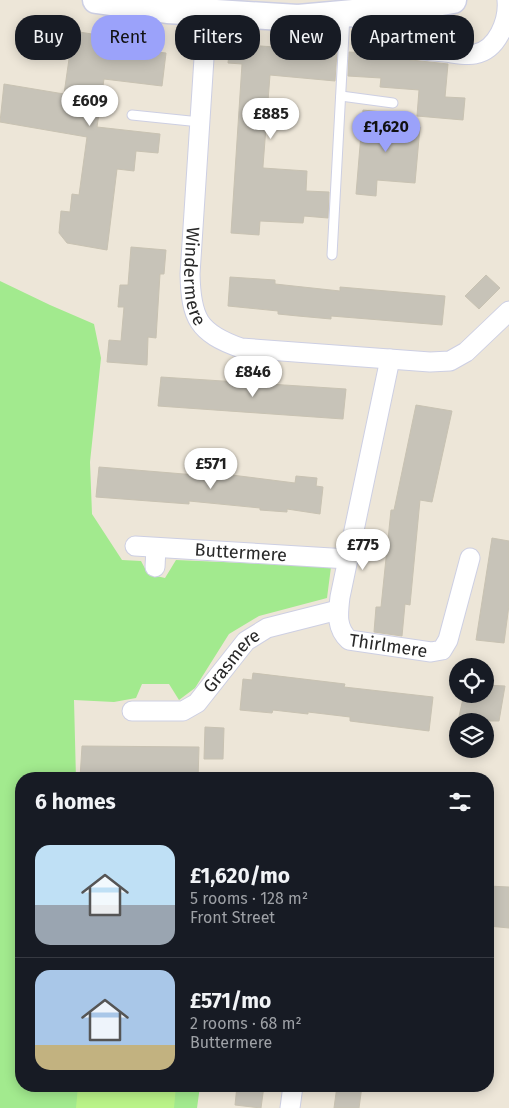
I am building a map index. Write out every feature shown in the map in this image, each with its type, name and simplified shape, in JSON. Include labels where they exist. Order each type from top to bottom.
[{"type":"street","points":[[96,0],[167,10],[208,6],[298,18],[453,0]]},
{"type":"street","points":[[351,13],[363,28],[387,44],[414,49],[475,55],[491,48],[503,30],[508,7],[507,0]]},
{"type":"street","name":"Windermere","points":[[208,6],[190,274],[190,300],[198,322],[217,339],[241,348],[390,359],[450,361],[466,352],[509,311]]},
{"type":"street","name":"Thirlmere","points":[[390,359],[338,610],[337,618],[341,633],[349,640],[431,652],[442,650],[448,640],[470,558]]},
{"type":"street","name":"Buttermere","points":[[135,546],[348,559]]},
{"type":"street","points":[[155,567],[156,548]]},
{"type":"street","name":"Grasmere","points":[[132,711],[152,703],[184,711],[197,703],[246,641],[267,628],[338,610]]},
{"type":"street","points":[[290,1108],[292,1092]]},
{"type":"lane","points":[[332,255],[341,96],[351,13]]},
{"type":"lane","points":[[341,96],[393,103]]},
{"type":"lane","points":[[132,115],[200,122]]},
{"type":"green space","points":[[0,281],[94,324],[101,358],[90,462],[92,514],[122,560],[141,561],[148,574],[165,578],[176,560],[331,567],[327,598],[259,616],[229,634],[195,688],[179,700],[169,684],[142,684],[136,698],[114,702],[74,700],[76,772],[15,772],[15,1092],[199,1092],[197,1108],[0,1108]]},
{"type":"green space","points":[[77,1092],[175,1092],[174,1108],[76,1108]]},
{"type":"building","points":[[81,32],[91,34],[91,60],[165,60],[166,53],[162,86],[104,79],[97,127],[160,134],[158,153],[136,151],[134,171],[117,169],[107,250],[67,243],[59,233],[61,211],[70,212],[72,194],[79,195],[87,137],[0,122],[4,84],[64,94],[69,60],[81,60]]},
{"type":"building","points":[[260,46],[270,47],[270,60],[336,60],[335,81],[270,75],[263,166],[263,168],[307,171],[306,191],[329,192],[328,218],[304,216],[303,223],[260,221],[259,235],[231,233],[242,64],[228,63],[228,60],[260,60]]},
{"type":"building","points":[[349,52],[351,52],[351,60],[411,60],[448,64],[445,97],[465,98],[463,120],[417,116],[419,90],[380,87],[381,78],[348,76]]},
{"type":"building","points":[[363,110],[382,112],[381,124],[420,127],[415,183],[377,180],[376,196],[356,194]]},
{"type":"building","points":[[131,247],[166,250],[164,274],[160,274],[156,338],[148,337],[147,365],[107,362],[109,340],[121,341],[124,307],[118,307],[120,285],[128,285]]},
{"type":"building","points":[[486,275],[500,288],[479,309],[465,296]]},
{"type":"building","points":[[230,277],[275,280],[275,284],[340,291],[340,287],[445,296],[442,325],[331,316],[331,319],[278,314],[278,311],[228,306]]},
{"type":"building","points":[[161,377],[346,389],[343,419],[158,406]]},
{"type":"building","points":[[416,405],[452,411],[432,502],[420,500],[410,605],[405,604],[402,636],[374,632],[376,607],[381,607],[391,510],[394,510]]},
{"type":"building","points":[[99,467],[196,475],[197,472],[224,474],[295,483],[296,476],[317,478],[316,486],[323,487],[320,514],[287,509],[287,512],[260,510],[260,508],[189,501],[189,504],[96,497]]},
{"type":"building","points":[[492,538],[509,541],[509,605],[504,643],[476,640]]},
{"type":"building","points":[[253,673],[345,684],[344,687],[433,697],[429,731],[350,721],[350,717],[308,712],[308,714],[273,710],[272,713],[240,710],[243,679],[252,680]]},
{"type":"building","points":[[494,685],[505,686],[499,721],[494,721],[494,713],[460,713],[462,703],[494,703]]},
{"type":"building","points":[[205,727],[224,728],[223,759],[204,759]]},
{"type":"building","points":[[82,746],[199,747],[198,772],[80,772]]},
{"type":"building","points":[[494,886],[509,887],[509,928],[494,927]]},
{"type":"building","points":[[236,1092],[263,1092],[261,1108],[235,1105]]},
{"type":"building","points":[[336,1092],[361,1092],[359,1108],[334,1108]]}]
